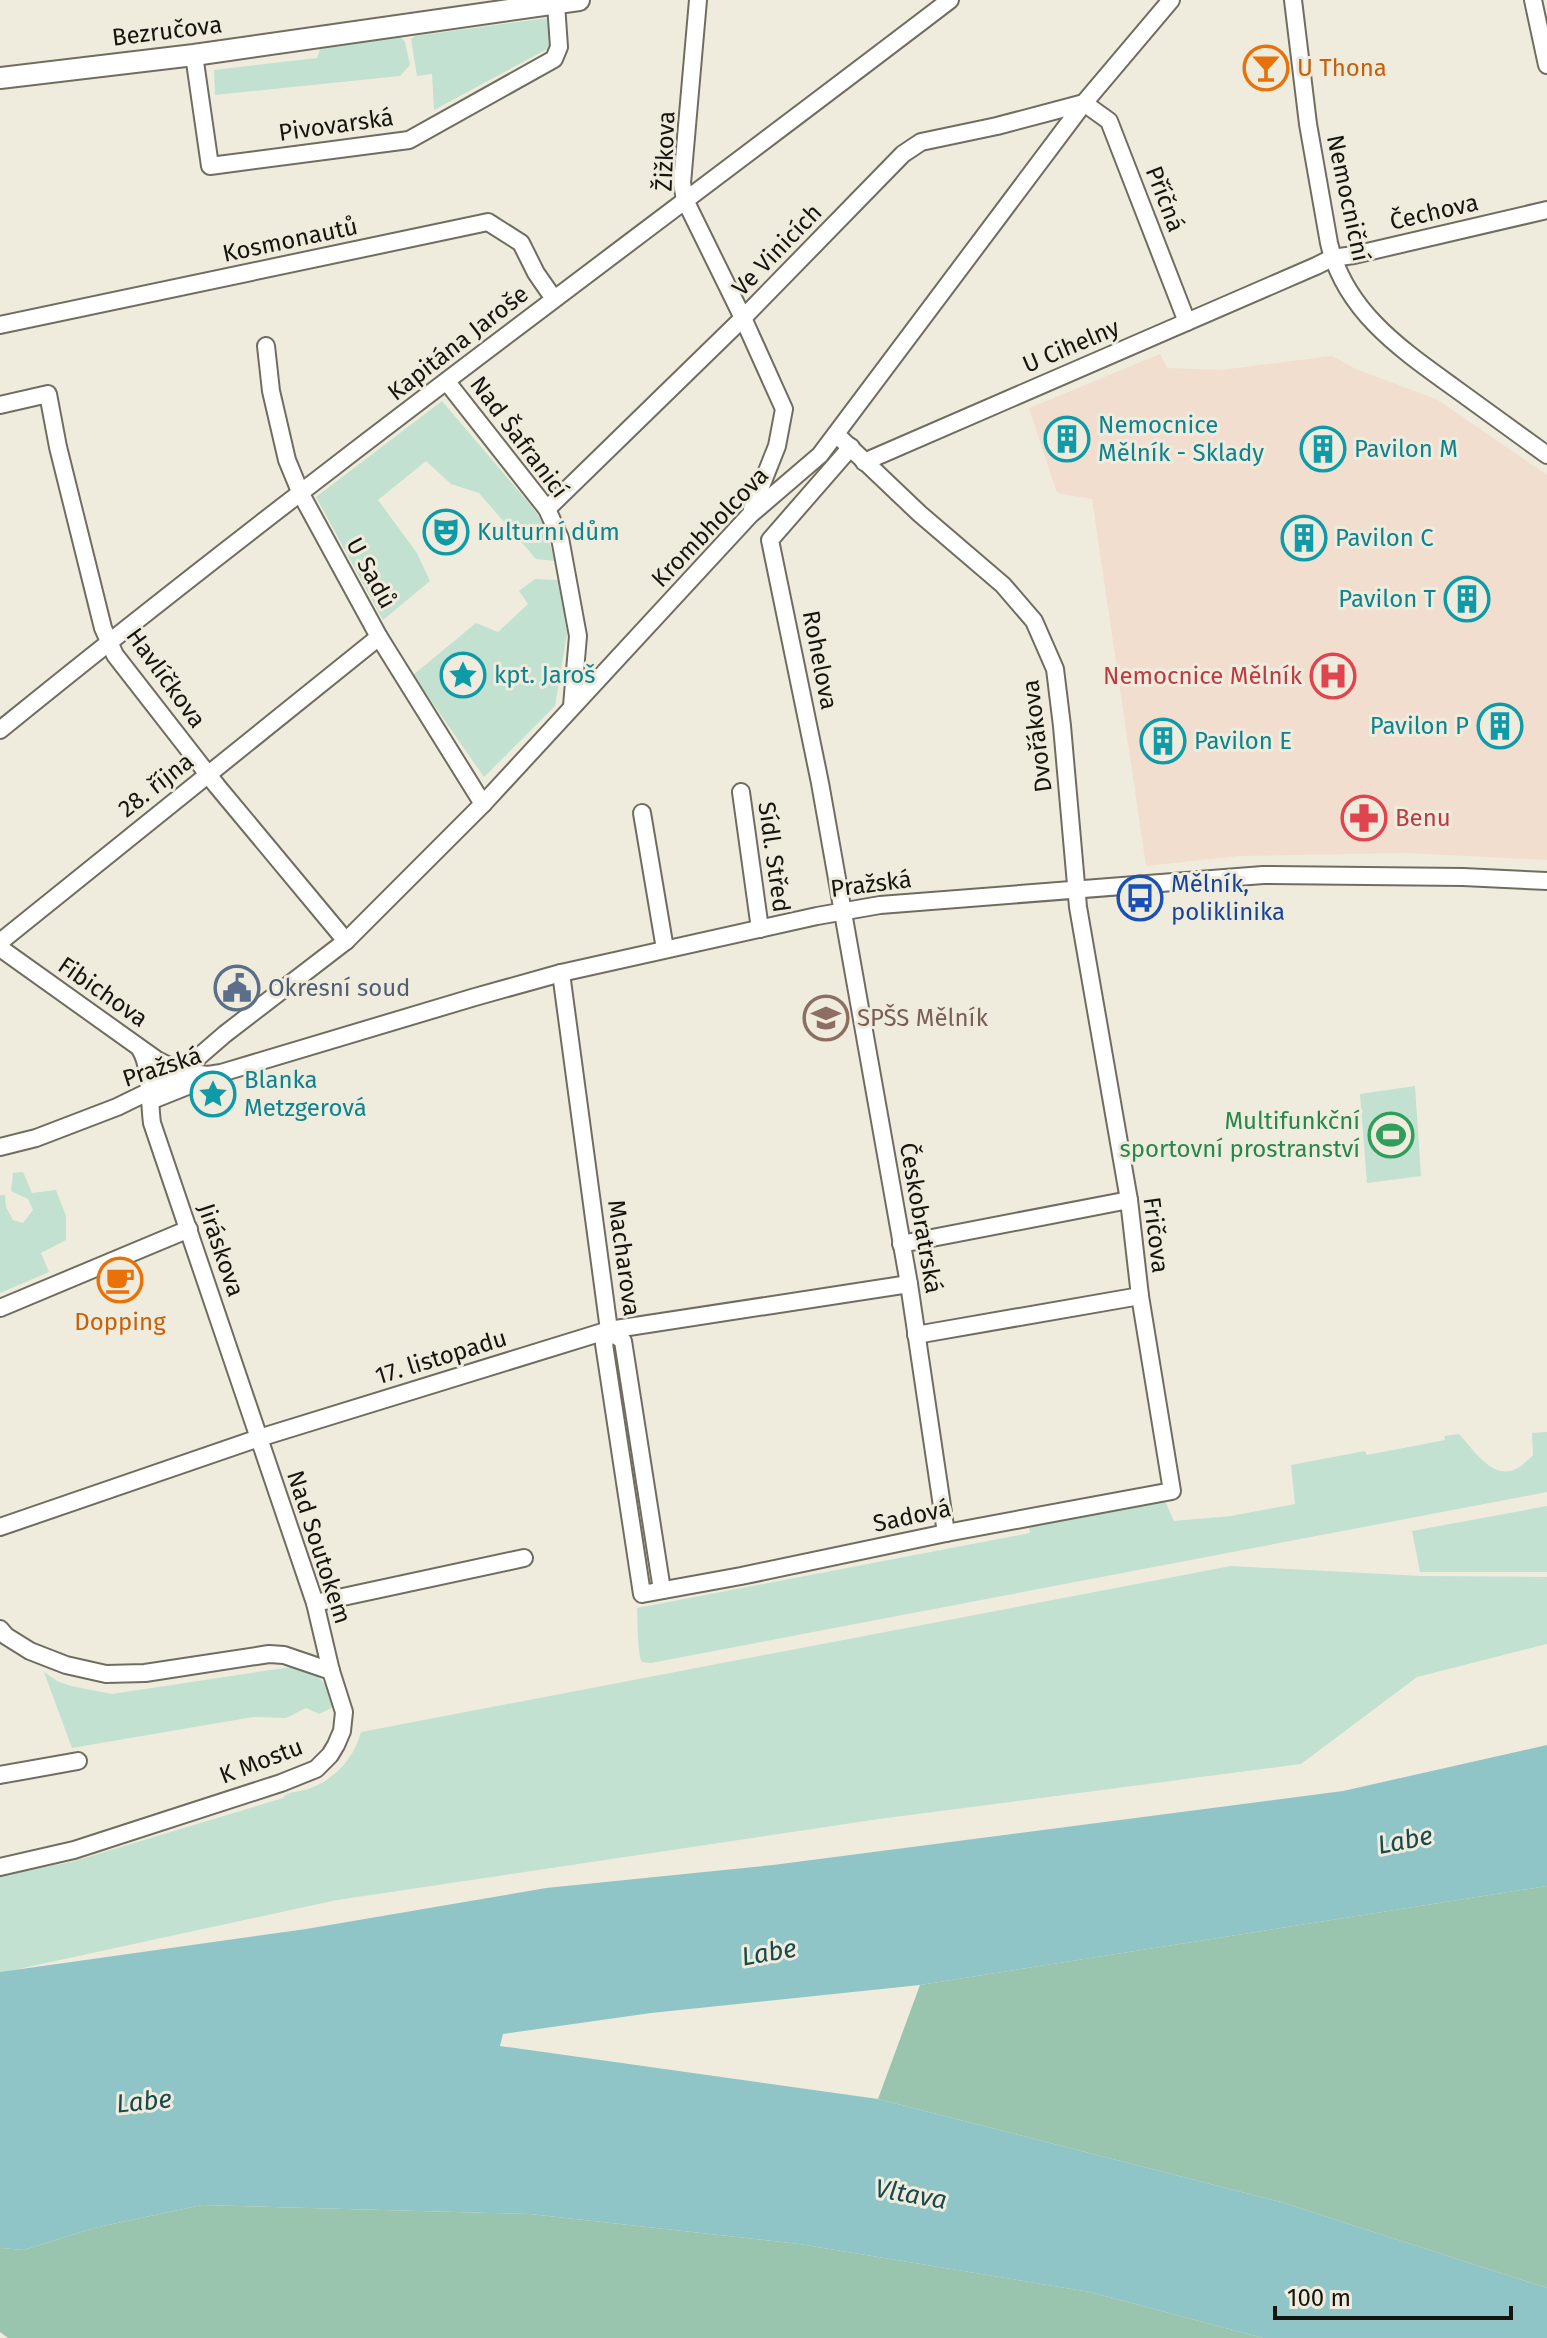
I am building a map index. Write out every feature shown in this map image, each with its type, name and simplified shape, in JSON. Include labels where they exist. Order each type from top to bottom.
[{"type":"street","name":"Bezručova","points":[[0,78],[194,55],[579,0]]},
{"type":"street","name":"Žižkova","points":[[698,0],[682,183],[685,200],[784,409],[777,446],[750,515]]},
{"type":"street","name":"Kapitána Jaroše","points":[[0,730],[108,642],[554,299],[950,0]]},
{"type":"street","name":"Krombholcova","points":[[181,1072],[225,1034],[346,941],[483,804],[750,515],[820,455],[1084,103],[1171,0]]},
{"type":"street","name":"Nemocniční","points":[[1293,0],[1308,124],[1332,258],[1344,284],[1371,322],[1407,354],[1547,455]]},
{"type":"street","points":[[1533,0],[1547,65]]},
{"type":"street","name":"Pivovarská","points":[[194,55],[210,166],[409,140],[554,59],[559,47],[556,4]]},
{"type":"street","name":"Ve Vinicích","points":[[547,509],[743,318],[903,154],[921,142],[1084,103]]},
{"type":"street","name":"Příčná","points":[[1084,103],[1109,121],[1187,322]]},
{"type":"street","name":"Čechova","points":[[1332,258],[1547,210]]},
{"type":"street","name":"Kosmonautů","points":[[0,325],[488,222],[521,243],[554,299]]},
{"type":"street","name":"U Cihelny","points":[[864,462],[1332,258]]},
{"type":"street","name":"U Sadů","points":[[266,346],[271,391],[287,460],[301,494],[379,637],[483,804]]},
{"type":"street","name":"Nad Šafranicí","points":[[447,382],[547,509],[560,538],[578,636],[572,706],[576,703]]},
{"type":"street","name":"Havlíčkova","points":[[0,405],[48,394],[58,447],[108,642],[115,655],[208,774],[346,941]]},
{"type":"street","points":[[837,435],[864,462]]},
{"type":"street","name":"Rohelova","points":[[843,911],[770,540],[851,447]]},
{"type":"street","name":"Dvořákova","points":[[864,462],[1003,585],[1034,621],[1055,669],[1076,890]]},
{"type":"street","name":"28. října","points":[[0,942],[379,637]]},
{"type":"street","name":"Sídl. Střed","points":[[741,792],[760,929]]},
{"type":"street","points":[[642,813],[665,949]]},
{"type":"street","name":"Pražská","points":[[148,1090],[221,1073],[561,973],[880,905],[1263,875],[1547,881]]},
{"type":"street","name":"Fričova","points":[[1076,890],[1129,1200],[1140,1296],[1172,1491]]},
{"type":"street","name":"Českobratrská","points":[[843,911],[909,1284],[946,1533]]},
{"type":"street","name":"Fibichova","points":[[0,948],[157,1060],[181,1072]]},
{"type":"street","name":"Macharova","points":[[561,973],[609,1330],[623,1341],[662,1590]]},
{"type":"street","points":[[225,1034],[223,1046],[227,1058],[242,1067]]},
{"type":"street","name":"Pražská","points":[[140,1047],[145,1056],[148,1090]]},
{"type":"street","name":"Pražská","points":[[0,1147],[36,1138],[124,1104],[181,1072],[221,1073]]},
{"type":"street","name":"Pražská","points":[[124,1104],[144,1085],[148,1090]]},
{"type":"street","name":"Jiráskova","points":[[148,1090],[152,1123],[259,1438]]},
{"type":"street","points":[[901,1244],[1129,1200]]},
{"type":"street","points":[[0,1308],[189,1229]]},
{"type":"street","name":"17. listopadu","points":[[0,1527],[259,1438],[609,1330],[909,1284]]},
{"type":"street","points":[[916,1335],[1140,1296]]},
{"type":"street","name":"Sadová","points":[[609,1330],[604,1344],[642,1594],[1172,1491]]},
{"type":"street","name":"Nad Soutokem","points":[[259,1438],[315,1603],[331,1671]]},
{"type":"street","points":[[315,1603],[524,1558]]},
{"type":"street","points":[[0,1629],[30,1651],[66,1665],[106,1674],[145,1673],[269,1654],[298,1659],[331,1671]]},
{"type":"street","name":"K Mostu","points":[[0,1867],[74,1850],[316,1769],[330,1755],[342,1731],[344,1712],[331,1671]]},
{"type":"street","points":[[0,1775],[78,1761]]},
{"type":"shaded area","name":"Nemocnice Mělník","points":[[1160,354],[1168,368],[1221,370],[1332,356],[1356,369],[1438,400],[1547,475],[1547,860],[1406,853],[1239,856],[1146,866],[1092,499],[1057,493],[1029,408]]},
{"type":"green space","points":[[547,18],[549,48],[434,110],[432,74],[417,76],[411,39]]},
{"type":"green space","points":[[401,37],[410,65],[400,76],[215,95],[214,70],[317,58],[320,49]]},
{"type":"green space","points":[[442,401],[533,508],[544,525],[555,561],[536,559],[479,493],[451,484],[426,461],[378,500],[417,553],[430,581],[383,620],[316,497]]},
{"type":"green space","points":[[535,579],[558,580],[567,634],[555,706],[484,777],[413,675],[476,623],[498,632],[528,604],[519,591]]},
{"type":"green space","name":"Multifunkční sportovní prostranství","points":[[1415,1086],[1421,1176],[1367,1183],[1360,1094]]},
{"type":"green space","points":[[23,1172],[32,1193],[56,1190],[66,1216],[66,1240],[41,1253],[49,1272],[0,1293],[0,1195],[5,1195],[6,1207],[13,1220],[23,1223],[33,1210],[28,1199],[11,1191],[13,1173]]},
{"type":"green space","points":[[1547,1432],[1547,1492],[651,1663],[642,1662],[640,1658],[637,1608],[1030,1533],[1029,1527],[1165,1501],[1174,1521],[1231,1516],[1295,1504],[1291,1465],[1365,1451],[1367,1455],[1445,1440],[1444,1436],[1459,1434],[1492,1468],[1509,1471],[1520,1467],[1533,1455],[1532,1433]]},
{"type":"green space","points":[[1547,1506],[1547,1572],[1420,1572],[1412,1531]]},
{"type":"green space","points":[[1231,1566],[1421,1576],[1547,1577],[1547,1644],[1417,1677],[1301,1764],[879,1819],[337,1900],[0,1973],[0,1876],[71,1862],[314,1787],[332,1776],[347,1760],[361,1732]]},
{"type":"green space","points":[[297,1666],[311,1671],[322,1681],[330,1693],[333,1707],[319,1714],[306,1708],[286,1718],[253,1717],[72,1748],[44,1672],[71,1686],[112,1694]]},
{"type":"green space","points":[[1547,1886],[1547,2288],[1281,2202],[878,2099],[920,1985]]},
{"type":"green space","points":[[202,2205],[530,2214],[799,2244],[1090,2292],[1263,2338],[8,2338],[0,2332],[0,2248],[24,2250],[94,2228]]},
{"type":"water","points":[[1547,1745],[1547,1886],[920,1985],[651,2013],[503,2034],[500,2046],[878,2099],[1281,2202],[1547,2288],[1547,2338],[1263,2338],[1090,2292],[799,2244],[530,2214],[202,2205],[94,2228],[24,2250],[0,2248],[0,1972],[306,1929],[546,1888],[773,1865],[1343,1791]]},
{"type":"place","name":"U Thona","points":[[1266,68]]},
{"type":"place","name":"Nemocnice Mělník - Sklady","points":[[1067,439]]},
{"type":"place","name":"Pavilon M","points":[[1323,449]]},
{"type":"place","name":"Kulturní dům","points":[[446,532]]},
{"type":"place","name":"Pavilon C","points":[[1304,538]]},
{"type":"place","name":"Pavilon T","points":[[1467,599]]},
{"type":"place","name":"kpt. Jaroš","points":[[463,675]]},
{"type":"place","name":"Nemocnice Mělník","points":[[1333,676]]},
{"type":"place","name":"Pavilon P","points":[[1500,726]]},
{"type":"place","name":"Pavilon E","points":[[1163,741]]},
{"type":"place","name":"Benu","points":[[1364,818]]},
{"type":"place","name":"Mělník, poliklinika","points":[[1140,898]]},
{"type":"place","name":"Okresní soud","points":[[237,988]]},
{"type":"place","name":"SPŠS Mělník","points":[[826,1018]]},
{"type":"place","name":"Blanka Metzgerová","points":[[213,1094]]},
{"type":"place","name":"Multifunkční sportovní prostranství","points":[[1391,1135]]},
{"type":"place","name":"Dopping","points":[[120,1280]]},
{"type":"water label","name":"Labe","points":[[1405,1840]]},
{"type":"water label","name":"Labe","points":[[769,1952]]},
{"type":"water label","name":"Labe","points":[[144,2101]]},
{"type":"water label","name":"Vltava","points":[[911,2194]]}]
